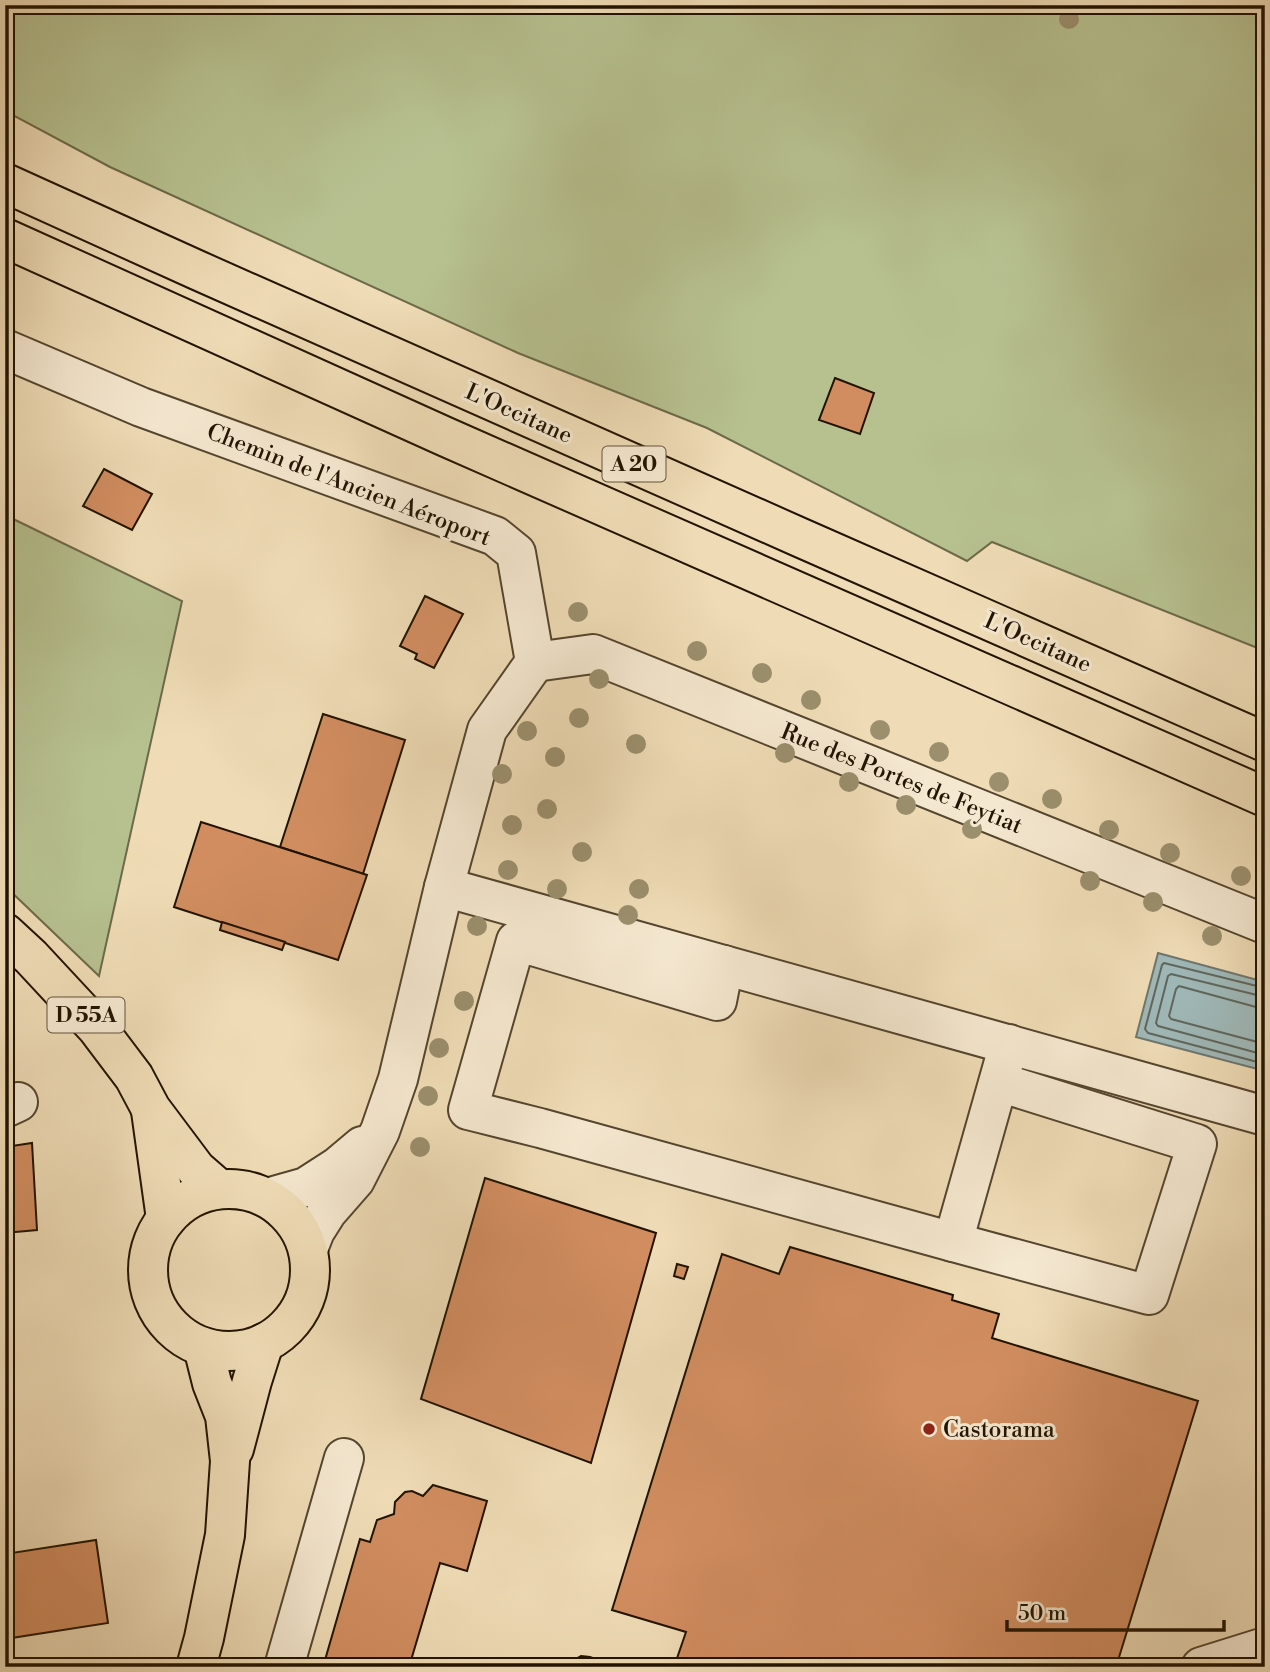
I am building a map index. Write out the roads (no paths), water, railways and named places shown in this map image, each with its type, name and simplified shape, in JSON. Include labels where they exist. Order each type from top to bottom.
[{"type":"main road","name":"L'Occitane","points":[[5,183],[1265,742]]},
{"type":"main road","name":"A 20","points":[[5,238],[446,437],[1265,797]]},
{"type":"main road","name":"D 55A","points":[[5,933],[97,1028],[134,1077],[151,1109],[196,1169],[219,1189]]},
{"type":"main road","name":"D 55A","points":[[151,1109],[166,1219]]},
{"type":"main road","points":[[219,1189],[244,1190],[268,1198],[286,1211],[300,1228],[308,1249],[310,1277],[303,1304],[287,1327],[264,1343],[244,1350],[224,1352],[203,1347],[180,1335],[162,1316],[151,1293],[148,1267],[153,1242],[166,1219],[190,1199],[219,1189]]},
{"type":"main road","points":[[230,1461],[264,1343]]},
{"type":"main road","points":[[195,1667],[204,1638],[225,1535],[230,1461],[225,1416],[212,1383],[203,1347]]},
{"type":"street","name":"Chemin de l'Ancien Aéroport","points":[[5,349],[141,407],[495,536],[516,554],[535,662]]},
{"type":"street","name":"Rue des Portes de Feytiat","points":[[535,662],[593,654],[1265,924]]},
{"type":"street","points":[[308,1249],[327,1212],[355,1180],[380,1131],[398,1079],[444,887],[487,730],[535,662]]},
{"type":"street","points":[[444,887],[1265,1116]]},
{"type":"street","points":[[724,965],[717,1001],[516,941],[468,1110],[1149,1295],[1197,1144],[999,1082]]},
{"type":"street","points":[[953,1242],[1009,1044]]},
{"type":"street","points":[[268,1198],[306,1187],[337,1167],[380,1131]]},
{"type":"street","points":[[284,1667],[344,1458]]},
{"type":"street","points":[[1201,1667],[1265,1647]]},
{"type":"water","points":[[1158,953],[1265,982],[1265,1071],[1136,1037]]},
{"type":"place","name":"Castorama","points":[[929,1429]]}]
